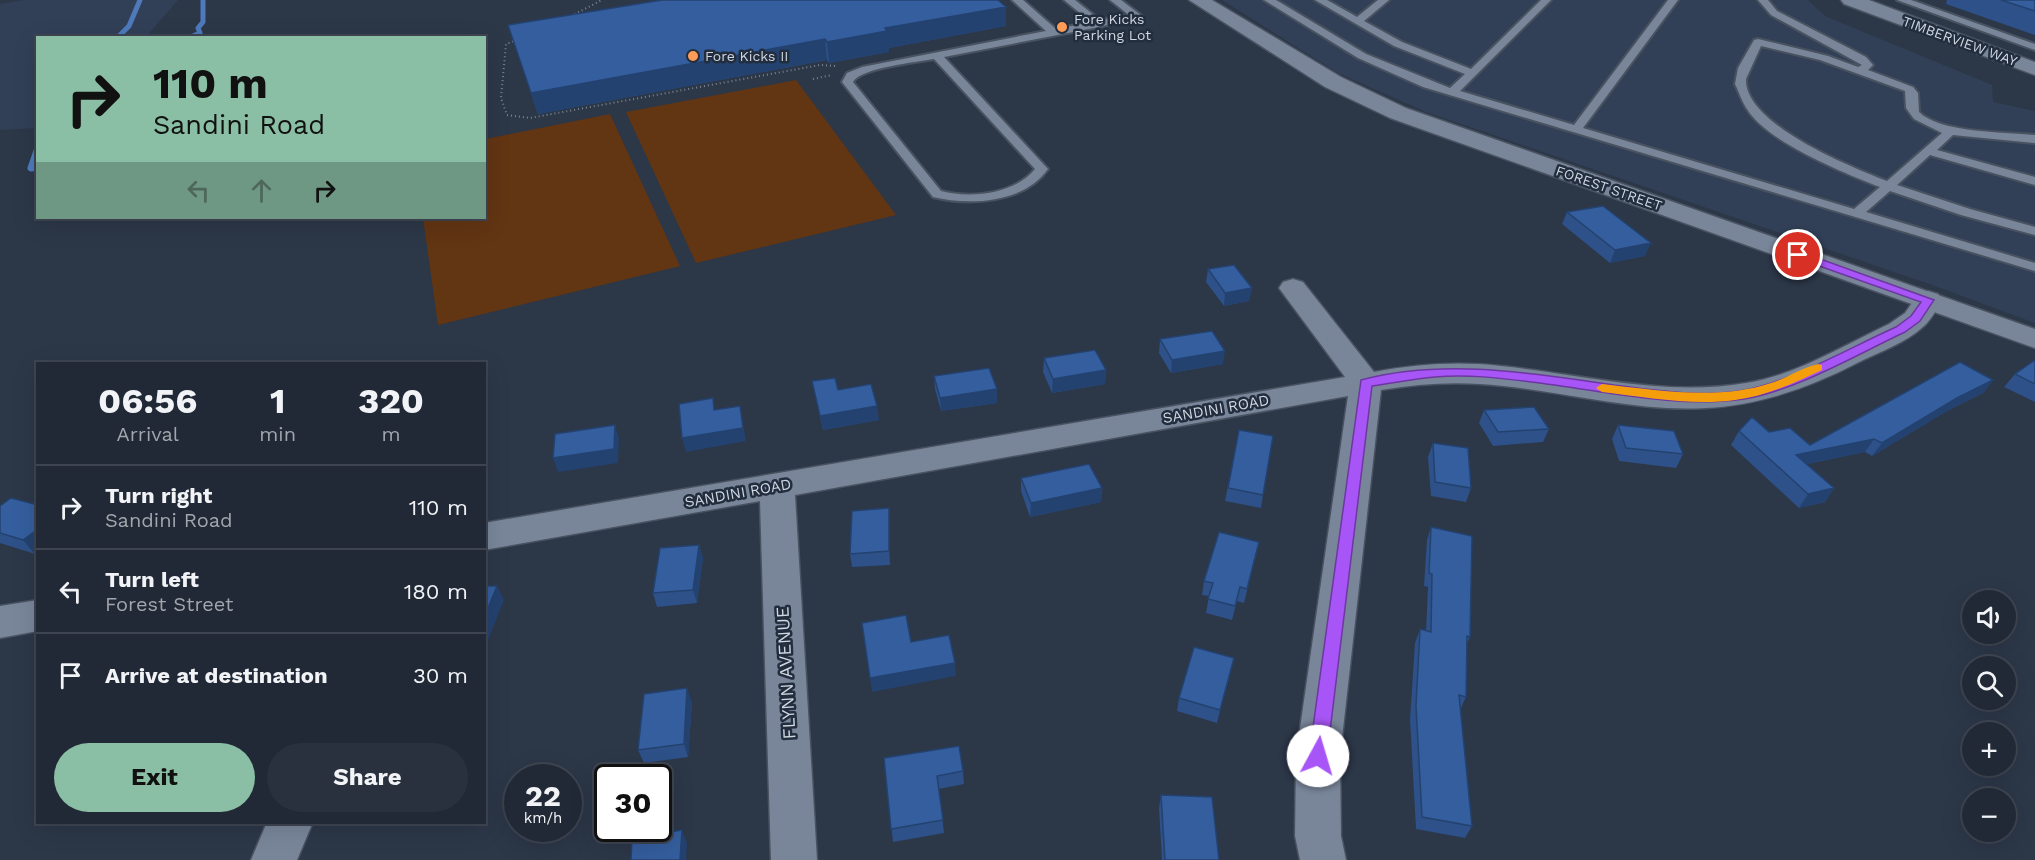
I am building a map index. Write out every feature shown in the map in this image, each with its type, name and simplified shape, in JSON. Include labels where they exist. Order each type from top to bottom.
[{"type":"street","name":"FOREST STREET","points":[[1199,0],[1328,78],[1398,113],[2035,339]]},
{"type":"street","name":"TIMBERVIEW WAY","points":[[1851,0],[2035,69]]},
{"type":"street","points":[[1293,288],[1366,383],[1318,756],[1317,814],[1323,860]]},
{"type":"street","name":"SANDINI ROAD","points":[[486,537],[1366,383],[1436,373],[1531,377],[1662,395],[1711,397],[1746,394],[1784,383],[1900,330],[1915,319],[1928,300]]},
{"type":"street","name":"FLYNN AVENUE","points":[[777,487],[794,860]]},
{"type":"street","points":[[0,622],[36,615]]},
{"type":"street","points":[[274,860],[289,824]]},
{"type":"lane","points":[[1017,0],[1054,32]]},
{"type":"lane","points":[[1069,0],[1099,24]]},
{"type":"lane","points":[[935,54],[1042,169],[1037,178],[1025,185],[971,199],[950,199],[937,194],[847,82],[851,75],[866,69],[935,54],[1137,16],[1115,0]]},
{"type":"lane","points":[[1269,0],[1370,61],[1452,93],[2035,267]]},
{"type":"lane","points":[[1320,0],[1405,48],[1472,73]]},
{"type":"lane","points":[[1357,22],[1384,0]]},
{"type":"lane","points":[[1452,93],[1546,0]]},
{"type":"lane","points":[[1576,130],[1673,0]]},
{"type":"lane","points":[[1764,0],[1774,14],[1862,59],[1868,65],[1861,70]]},
{"type":"lane","points":[[1902,0],[2035,47]]},
{"type":"lane","points":[[1950,132],[1926,122],[1915,113],[1911,105],[1912,93],[1909,89],[1815,55],[1758,42],[1743,70],[1740,82],[1749,102],[1779,132],[1824,158],[1888,186],[2035,231]]},
{"type":"lane","points":[[1857,213],[1950,132],[1960,130],[2035,139]]},
{"type":"lane","points":[[1928,151],[2035,181]]},
{"type":"path","points":[[562,20],[602,0]]},
{"type":"path","points":[[518,40],[506,44],[508,59],[498,96],[507,115],[518,118],[550,116],[820,65],[838,66]]},
{"type":"path","points":[[813,79],[832,75]]},
{"type":"shaded area","points":[[24,0],[178,0],[147,36],[36,36],[36,128],[0,130],[0,4]]},
{"type":"shaded area","points":[[1222,0],[1808,0],[1825,16],[1992,85],[1993,102],[2035,111],[2035,323],[1935,286],[1426,112],[1338,73]]},
{"type":"shaded area","points":[[796,80],[896,215],[696,263],[626,112]]},
{"type":"shaded area","points":[[610,114],[680,266],[438,325],[423,219],[486,219],[486,139]]},
{"type":"building","name":"Fore Kicks II","points":[[662,0],[998,0],[1006,7],[885,28],[887,31],[827,42],[825,39],[531,93],[508,25]]},
{"type":"building","points":[[2001,0],[2035,0],[2035,11]]},
{"type":"building","points":[[1603,206],[1651,243],[1615,250],[1567,212]]},
{"type":"building","points":[[1234,265],[1252,288],[1225,293],[1208,269]]},
{"type":"building","points":[[1212,331],[1225,351],[1172,360],[1160,339]]},
{"type":"building","points":[[1095,350],[1106,370],[1053,379],[1044,358]]},
{"type":"building","points":[[2035,360],[2035,384],[2015,374]]},
{"type":"building","points":[[1960,362],[1993,380],[1957,398],[1882,443],[1874,439],[1796,455],[1834,488],[1808,494],[1739,431],[1752,417],[1769,432],[1790,428],[1810,445]]},
{"type":"building","points":[[989,368],[997,389],[940,398],[934,376]]},
{"type":"building","points":[[835,378],[838,390],[871,384],[877,406],[820,416],[812,381]]},
{"type":"building","points":[[713,398],[714,410],[740,406],[743,428],[682,438],[679,404]]},
{"type":"building","points":[[1534,407],[1549,429],[1498,432],[1484,410]]},
{"type":"building","points":[[615,425],[614,449],[553,458],[555,434]]},
{"type":"building","points":[[1618,425],[1674,431],[1683,454],[1626,448]]},
{"type":"building","points":[[1239,430],[1273,436],[1263,495],[1228,488]]},
{"type":"building","points":[[1433,443],[1468,448],[1471,488],[1435,482]]},
{"type":"building","points":[[1089,464],[1102,488],[1031,503],[1021,478]]},
{"type":"building","points":[[11,498],[36,504],[36,530],[23,540],[0,533],[0,506]]},
{"type":"building","points":[[889,508],[889,551],[850,554],[852,511]]},
{"type":"building","points":[[1431,527],[1472,536],[1466,697],[1459,695],[1472,826],[1422,817],[1416,706],[1420,629],[1431,632],[1432,574],[1429,573]]},
{"type":"building","points":[[1219,532],[1259,542],[1247,589],[1240,587],[1235,606],[1208,599],[1213,583],[1204,581]]},
{"type":"building","points":[[699,545],[693,590],[653,593],[660,548]]},
{"type":"building","points":[[486,586],[497,586],[486,613]]},
{"type":"building","points":[[906,615],[911,642],[949,635],[955,663],[870,678],[862,623]]},
{"type":"building","points":[[1194,647],[1234,658],[1220,710],[1179,698]]},
{"type":"building","points":[[687,688],[684,744],[638,750],[644,694]]},
{"type":"building","points":[[959,746],[963,771],[937,776],[943,820],[891,829],[884,758]]},
{"type":"building","points":[[1161,795],[1212,797],[1219,860],[1165,860]]},
{"type":"building","points":[[682,830],[680,860],[631,860],[632,842],[672,842],[672,832]]},
{"type":"waterway","points":[[119,36],[129,26],[140,0]]},
{"type":"waterway","points":[[193,36],[200,33],[198,28],[203,22],[203,0]]},
{"type":"waterway","points":[[36,154],[31,168],[36,167]]},
{"type":"slow traffic","points":[[1602,388],[1679,397],[1735,396],[1784,383],[1818,368]]},
{"type":"place","name":"Fore Kicks Parking Lot","points":[[1062,27]]},
{"type":"place","name":"Fore Kicks II","points":[[693,56]]},
{"type":"route","points":[[1318,756],[1366,383],[1454,372],[1531,377],[1642,394],[1697,398],[1746,394],[1784,383],[1900,330],[1915,319],[1928,300],[1798,255]]}]
